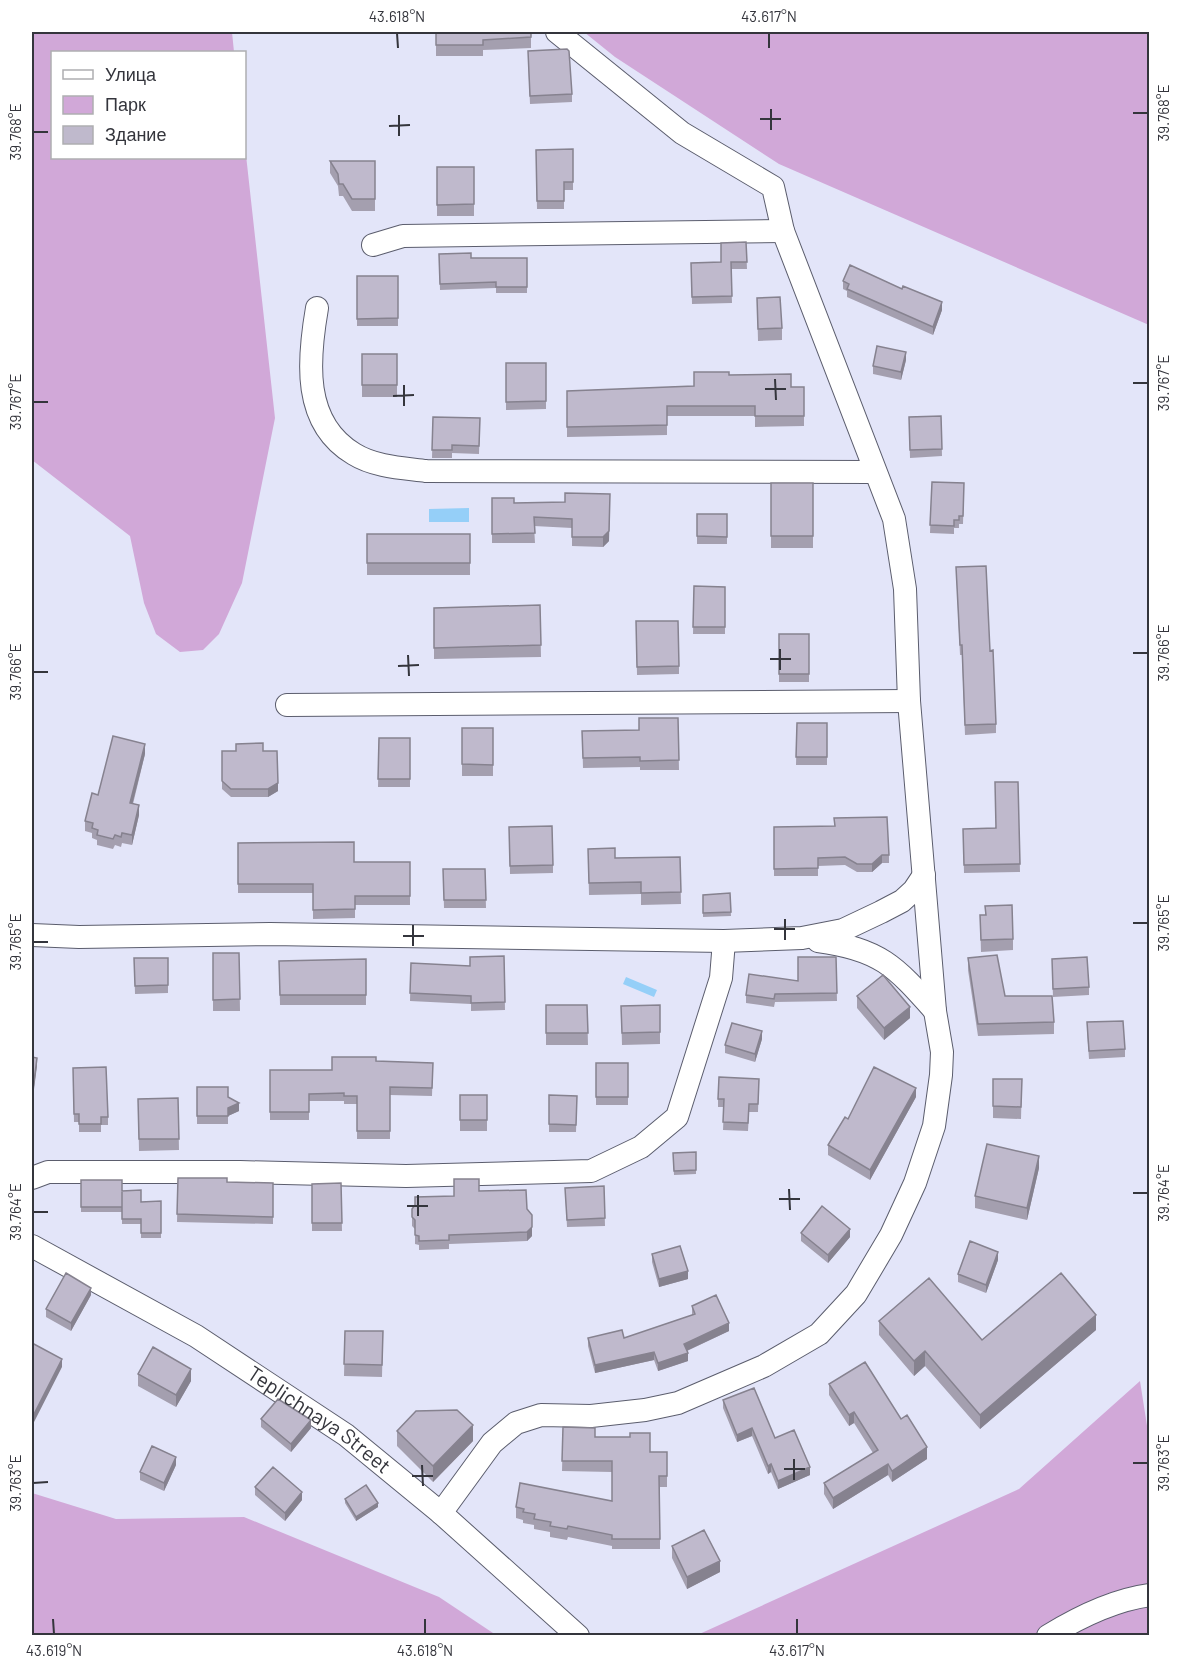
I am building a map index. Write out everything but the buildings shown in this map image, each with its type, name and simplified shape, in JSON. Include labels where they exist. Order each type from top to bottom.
[{"type":"street","points":[[441,1513],[492,1443],[516,1423],[541,1415],[591,1416],[645,1410],[678,1403],[764,1366],[819,1334],[856,1294],[891,1235],[915,1183],[934,1126],[941,1075],[942,1052],[935,1011],[909,701],[905,589],[894,519],[783,231],[773,187],[682,133],[557,32]]},
{"type":"street","points":[[373,245],[403,236],[783,231]]},
{"type":"street","points":[[317,308],[311,341],[310,376],[316,405],[327,432],[355,455],[391,467],[426,471],[875,472]]},
{"type":"street","points":[[287,705],[909,701]]},
{"type":"street","points":[[802,938],[843,930],[902,901],[914,890],[924,875]]},
{"type":"street","points":[[32,936],[270,934],[724,940],[802,938],[846,944],[869,952],[894,967],[935,1011]]},
{"type":"street","points":[[32,1178],[48,1172],[240,1172],[406,1176],[591,1171],[641,1147],[677,1117],[721,978],[724,940]]},
{"type":"street","name":"Teplichnaya Street","points":[[32,1246],[196,1335],[346,1435],[441,1513],[578,1635]]},
{"type":"street","points":[[1048,1635],[1093,1612],[1128,1598],[1149,1595]]},
{"type":"green space","points":[[32,32],[232,32],[234,51],[51,51],[51,159],[246,159],[246,155],[275,418],[242,583],[219,634],[203,650],[180,652],[156,634],[144,603],[130,536],[32,460]]},
{"type":"green space","points":[[584,32],[1149,32],[1149,325],[779,164],[615,57]]},
{"type":"green space","points":[[1140,1381],[1150,1445],[1149,1635],[695,1636],[1019,1489]]},
{"type":"green space","points":[[32,1493],[116,1519],[244,1517],[439,1597],[496,1635],[32,1635]]},
{"type":"water","points":[[469,508],[469,522],[429,522],[429,509]]},
{"type":"water","points":[[626,977],[657,990],[654,997],[623,984]]}]
